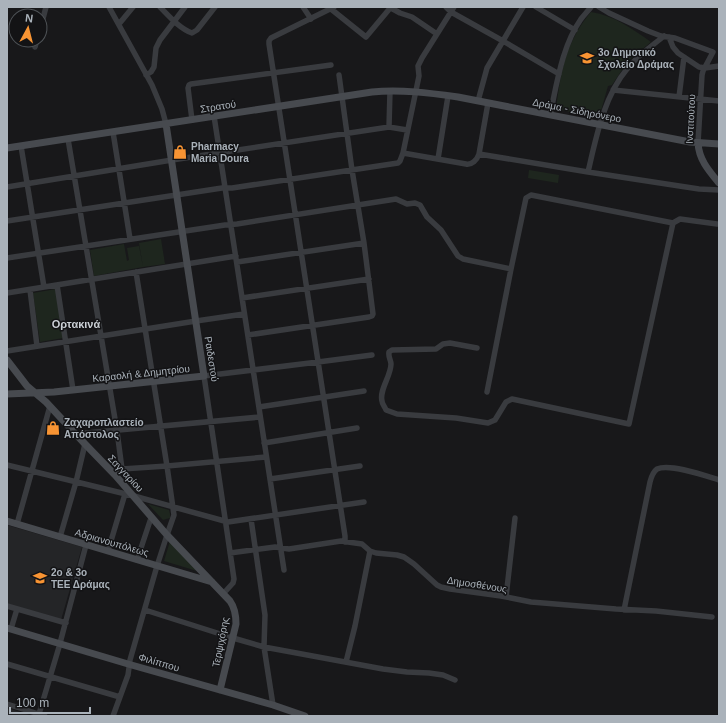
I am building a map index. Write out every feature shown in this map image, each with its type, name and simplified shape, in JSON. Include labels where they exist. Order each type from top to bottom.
[{"type":"street","points":[[109,7],[152,85],[166,124]]},
{"type":"street","points":[[119,24],[133,7]]},
{"type":"street","points":[[160,7],[174,21],[192,33],[197,30],[215,7]]},
{"type":"street","points":[[146,75],[151,72],[154,67],[156,48],[160,40],[185,7]]},
{"type":"street","points":[[303,7],[311,19]]},
{"type":"street","points":[[345,542],[273,73],[269,46],[270,40],[333,8],[366,37],[391,7],[400,13],[412,17],[437,34]]},
{"type":"street","points":[[446,7],[559,74]]},
{"type":"street","points":[[478,101],[487,68],[523,7]]},
{"type":"street","points":[[536,7],[575,30]]},
{"type":"street","points":[[550,115],[564,54],[581,19],[591,7]]},
{"type":"street","points":[[599,7],[609,14],[644,30],[667,37],[678,53],[699,67],[705,68],[719,66]]},
{"type":"street","points":[[7,222],[400,162],[419,76],[418,66],[453,10]]},
{"type":"street","points":[[588,172],[599,124],[613,90],[627,68],[667,37]]},
{"type":"street","name":"Ινστιτούτου","points":[[667,37],[675,38],[713,52],[702,75],[698,143],[702,160],[719,183]]},
{"type":"street","points":[[679,97],[684,57]]},
{"type":"street","points":[[192,120],[188,88],[191,84],[332,65]]},
{"type":"street","points":[[248,335],[372,316],[373,312],[369,279],[352,170],[340,74]]},
{"type":"street","points":[[613,90],[719,101]]},
{"type":"street","name":"Στρατού","points":[[7,148],[377,91],[432,94]]},
{"type":"street","points":[[389,127],[390,91]]},
{"type":"street","name":"Δράμα - Σιδηρόνερο","points":[[432,94],[478,101],[698,143],[719,144]]},
{"type":"street","points":[[438,159],[448,96]]},
{"type":"street","points":[[403,153],[468,165],[480,154],[488,103]]},
{"type":"street","points":[[214,116],[284,570]]},
{"type":"street","name":"Ραιδεστού","points":[[166,124],[234,580],[223,594]]},
{"type":"street","points":[[7,187],[220,152],[389,127],[407,130]]},
{"type":"street","points":[[113,132],[130,239]]},
{"type":"street","points":[[68,139],[122,469]]},
{"type":"street","points":[[21,146],[44,287]]},
{"type":"street","points":[[480,154],[699,189],[719,190]]},
{"type":"street","points":[[487,392],[526,198],[531,195],[673,223],[680,219],[719,224]]},
{"type":"street","points":[[7,258],[396,199],[407,204],[415,203],[420,205],[427,217],[441,230],[458,256],[463,259],[511,269]]},
{"type":"street","points":[[477,348],[450,343],[443,344],[436,349],[392,350],[389,352],[388,357],[391,365],[382,392],[382,401],[386,410],[397,414],[456,418],[488,423],[495,420],[506,402],[512,399],[629,424],[673,223]]},
{"type":"street","points":[[7,293],[187,264],[300,252],[364,243]]},
{"type":"street","points":[[113,716],[128,675],[128,664],[157,566],[174,517],[136,272]]},
{"type":"street","points":[[242,298],[369,279]]},
{"type":"street","points":[[57,285],[73,390]]},
{"type":"street","points":[[30,290],[37,346]]},
{"type":"street","points":[[7,351],[244,314]]},
{"type":"street","name":"Καραολή & Δημητρίου","points":[[7,394],[73,390],[204,376],[372,355]]},
{"type":"street","name":"Σαγγαρίου","points":[[7,360],[29,389],[36,393],[50,406],[134,496],[151,518],[212,582]]},
{"type":"street","points":[[259,406],[364,391]]},
{"type":"street","points":[[17,524],[50,406]]},
{"type":"street","points":[[79,437],[85,434],[260,417]]},
{"type":"street","points":[[264,443],[357,428]]},
{"type":"street","points":[[60,537],[85,444]]},
{"type":"street","points":[[115,475],[122,469],[266,457]]},
{"type":"street","points":[[7,465],[134,496],[231,522],[364,502]]},
{"type":"street","points":[[270,480],[360,466]]},
{"type":"street","points":[[624,610],[650,482],[654,473],[659,468],[672,468],[695,472],[719,480]]},
{"type":"street","points":[[108,552],[125,494]]},
{"type":"street","points":[[137,560],[151,518]]},
{"type":"street","points":[[506,597],[515,518]]},
{"type":"street","points":[[251,519],[265,615],[264,647],[273,705]]},
{"type":"street","name":"Αδριανουπόλεως","points":[[7,521],[212,582]]},
{"type":"street","name":"Δημοσθένους","points":[[230,553],[275,547],[289,550],[337,541],[362,544],[370,551],[376,553],[397,555],[406,558],[432,582],[441,587],[531,602],[624,610],[656,611],[712,617]]},
{"type":"street","points":[[39,714],[66,623],[86,545]]},
{"type":"street","points":[[346,662],[370,551]]},
{"type":"street","name":"Τερψιχόρης","points":[[212,582],[230,601],[235,610],[236,624],[220,690]]},
{"type":"street","points":[[7,606],[66,623]]},
{"type":"street","points":[[9,629],[17,609]]},
{"type":"street","points":[[145,610],[264,647],[395,671],[443,675],[455,680]]},
{"type":"street","name":"Φιλίππου","points":[[9,629],[273,705],[305,716]]},
{"type":"street","points":[[7,664],[120,697]]},
{"type":"street","points":[[7,704],[46,716]]},
{"type":"shaded area","points":[[591,12],[608,16],[630,27],[651,42],[628,61],[612,85],[608,86],[599,118],[556,109],[560,80],[566,56],[578,30]]},
{"type":"shaded area","points":[[529,170],[559,175],[558,183],[528,178]]},
{"type":"shaded area","points":[[161,239],[165,264],[143,267],[139,243]]},
{"type":"shaded area","points":[[124,244],[127,261],[129,260],[127,248],[139,246],[143,267],[94,276],[90,250]]},
{"type":"shaded area","points":[[56,289],[63,338],[40,342],[33,293]]},
{"type":"shaded area","points":[[148,504],[169,510],[170,518],[163,520]]},
{"type":"shaded area","name":"2ο & 3ο ΤΕΕ Δράμας","points":[[7,525],[82,547],[61,620],[7,604]]},
{"type":"shaded area","points":[[170,541],[197,571],[164,561]]},
{"type":"shaded area","points":[[7,708],[33,716],[7,716]]},
{"type":"place","name":"3ο Δημοτικό Σχολείο Δράμας","points":[[587,58]]},
{"type":"place","name":"Pharmacy Maria Doura","points":[[180,152]]},
{"type":"place","name":"Ζαχαροπλαστείο Απόστολος","points":[[53,428]]},
{"type":"place","name":"2ο & 3ο ΤΕΕ Δράμας","points":[[40,578]]},
{"type":"district","name":"Ορτακινά","points":[[76,324]]}]
